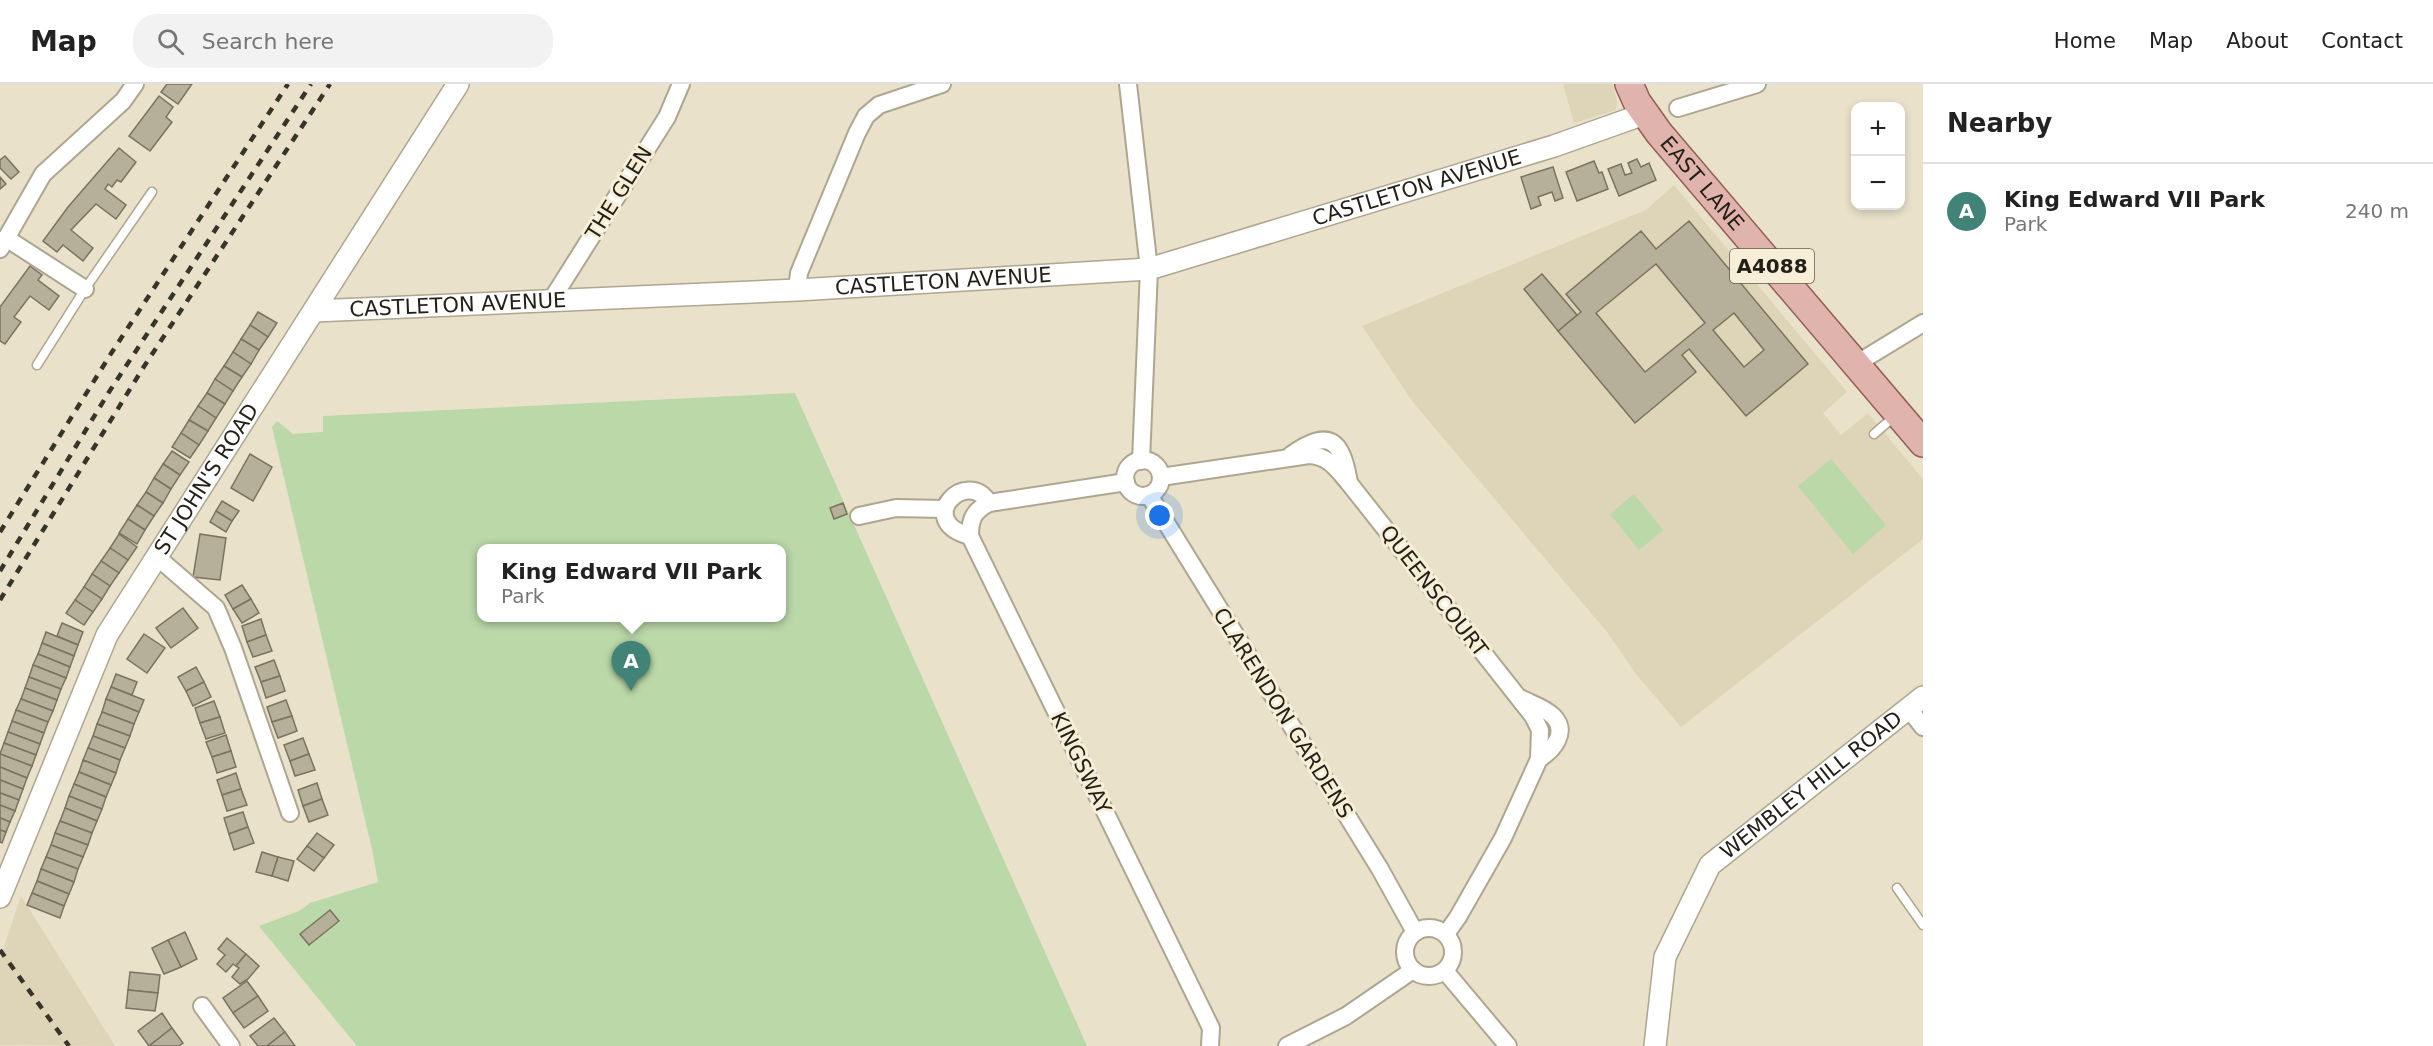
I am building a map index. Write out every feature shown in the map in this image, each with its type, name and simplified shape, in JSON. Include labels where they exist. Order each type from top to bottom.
[{"type":"main road","name":"EAST LANE","points":[[1629,84],[1644,114],[1923,443]]},
{"type":"street","points":[[85,289],[3,244],[43,174],[123,101],[135,84]]},
{"type":"street","name":"ST JOHN'S ROAD","points":[[0,897],[107,635],[458,84]]},
{"type":"street","name":"THE GLEN","points":[[552,299],[667,117],[681,84]]},
{"type":"street","points":[[797,290],[799,273],[866,116],[879,105],[942,84]]},
{"type":"street","points":[[1128,84],[1149,269],[1141,461]]},
{"type":"street","points":[[1678,108],[1757,84]]},
{"type":"street","name":"CASTLETON AVENUE","points":[[314,311],[797,290],[1149,269],[1554,146],[1644,114]]},
{"type":"street","points":[[1856,364],[1923,323]]},
{"type":"street","name":"QUEENSCOURT","points":[[1161,477],[1320,455],[1327,459],[1349,483],[1519,698],[1554,716],[1560,728],[1558,741],[1549,753],[1539,759],[1503,838],[1458,917],[1446,933]]},
{"type":"street","points":[[1141,461],[1153,464],[1161,477],[1158,489],[1149,495],[1134,494],[1126,482],[1128,470],[1132,465],[1141,461]]},
{"type":"street","points":[[989,504],[984,496],[975,491],[964,490],[952,497],[944,509],[945,520],[954,532],[970,536],[970,521],[979,508],[989,504],[1126,482]]},
{"type":"street","name":"CLARENDON GARDENS","points":[[1149,495],[1380,869],[1415,932]]},
{"type":"street","points":[[859,516],[896,508],[944,509]]},
{"type":"street","name":"KINGSWAY","points":[[970,536],[1211,1028],[1223,1046]]},
{"type":"street","points":[[156,556],[216,608],[233,648],[290,813]]},
{"type":"street","points":[[1916,703],[1923,727]]},
{"type":"street","name":"WEMBLEY HILL ROAD","points":[[1655,1046],[1665,957],[1710,865],[1916,703]]},
{"type":"street","points":[[1431,927],[1446,933],[1454,949],[1450,965],[1445,971],[1429,976],[1413,970],[1407,963],[1405,955],[1408,938],[1415,932],[1431,927]]},
{"type":"street","points":[[1287,1046],[1346,1016],[1413,970]]},
{"type":"street","points":[[1445,971],[1508,1046]]},
{"type":"street","points":[[202,1006],[231,1046]]},
{"type":"street","name":"KINGSWAY","points":[[1210,1046],[1211,1028]]},
{"type":"lane","points":[[36,365],[152,192]]},
{"type":"lane","points":[[1874,434],[1899,413]]},
{"type":"lane","points":[[1897,888],[1923,925]]},
{"type":"shaded area","points":[[1563,84],[1613,84],[1617,102],[1616,110],[1574,123]]},
{"type":"shaded area","points":[[1674,185],[1847,392],[1823,413],[1841,435],[1868,413],[1923,479],[1923,539],[1681,727],[1636,674],[1607,632],[1412,401],[1362,326],[1646,210]]},
{"type":"shaded area","points":[[21,896],[115,1046],[0,1045],[0,959]]},
{"type":"green space","points":[[795,393],[1087,1046],[357,1046],[259,926],[299,911],[310,903],[378,882],[272,427],[277,421],[293,434],[323,432],[323,416]]},
{"type":"green space","points":[[1831,459],[1886,525],[1853,554],[1798,486]]},
{"type":"green space","points":[[1634,494],[1663,530],[1639,550],[1610,514]]},
{"type":"building","points":[[167,84],[192,84],[178,104],[161,92]]},
{"type":"building","points":[[159,96],[173,107],[166,117],[172,122],[150,151],[129,136]]},
{"type":"building","points":[[119,148],[136,162],[121,182],[117,180],[112,187],[108,184],[105,189],[126,205],[116,219],[96,204],[71,230],[93,248],[83,261],[63,245],[57,252],[43,241],[68,207]]},
{"type":"building","points":[[5,156],[19,172],[11,179],[0,168],[0,160]]},
{"type":"building","points":[[1637,159],[1641,167],[1649,163],[1656,180],[1619,196],[1608,169],[1621,164],[1625,175],[1632,173],[1628,163]]},
{"type":"building","points":[[1594,161],[1599,173],[1602,172],[1608,189],[1577,201],[1566,172]]},
{"type":"building","points":[[1553,167],[1563,198],[1555,201],[1552,192],[1538,197],[1541,205],[1531,209],[1521,177]]},
{"type":"building","points":[[0,177],[6,184],[0,189]]},
{"type":"building","points":[[1689,221],[1808,364],[1746,416],[1689,349],[1682,355],[1696,372],[1635,423],[1558,331],[1581,312],[1566,294],[1641,231],[1656,249]],"holes":[[[1656,264],[1705,323],[1645,372],[1596,313]],[[1734,313],[1764,350],[1744,367],[1713,330]]]},
{"type":"building","points":[[30,266],[42,275],[38,280],[59,296],[49,310],[30,296],[14,317],[21,322],[5,344],[0,341],[0,307]]},
{"type":"building","points":[[1542,274],[1577,315],[1558,331],[1524,289]]},
{"type":"building","points":[[258,312],[277,323],[268,337],[250,325]]},
{"type":"building","points":[[250,325],[268,337],[259,350],[241,339]]},
{"type":"building","points":[[241,339],[259,350],[251,364],[233,352]]},
{"type":"building","points":[[233,352],[251,364],[242,377],[224,366]]},
{"type":"building","points":[[224,366],[242,377],[233,391],[215,379]]},
{"type":"building","points":[[215,379],[233,391],[225,404],[207,393]]},
{"type":"building","points":[[207,393],[225,404],[216,418],[198,406]]},
{"type":"building","points":[[198,406],[216,418],[208,431],[189,420]]},
{"type":"building","points":[[189,420],[208,431],[199,445],[181,433]]},
{"type":"building","points":[[181,433],[199,445],[190,458],[172,447]]},
{"type":"building","points":[[172,451],[189,462],[180,475],[163,464]]},
{"type":"building","points":[[250,454],[272,467],[253,501],[231,488]]},
{"type":"building","points":[[163,464],[180,475],[171,489],[154,478]]},
{"type":"building","points":[[154,478],[171,489],[163,503],[146,492]]},
{"type":"building","points":[[146,492],[163,503],[154,516],[137,505]]},
{"type":"building","points":[[222,501],[239,511],[232,521],[216,511]]},
{"type":"building","points":[[843,503],[847,514],[834,519],[830,508]]},
{"type":"building","points":[[137,505],[154,516],[145,530],[128,519]]},
{"type":"building","points":[[216,511],[232,521],[226,532],[210,522]]},
{"type":"building","points":[[128,519],[145,530],[137,544],[119,533]]},
{"type":"building","points":[[119,534],[137,547],[128,560],[110,548]]},
{"type":"building","points":[[200,534],[226,538],[220,580],[193,577]]},
{"type":"building","points":[[110,548],[128,560],[119,573],[101,561]]},
{"type":"building","points":[[101,561],[119,573],[110,586],[92,574]]},
{"type":"building","points":[[92,574],[110,586],[102,599],[84,587]]},
{"type":"building","points":[[242,585],[251,599],[233,609],[225,595]]},
{"type":"building","points":[[84,587],[102,599],[93,612],[75,600]]},
{"type":"building","points":[[251,599],[259,613],[242,623],[233,609]]},
{"type":"building","points":[[75,600],[93,612],[84,625],[66,613]]},
{"type":"building","points":[[183,608],[198,628],[171,648],[156,628]]},
{"type":"building","points":[[261,619],[266,635],[247,642],[242,626]]},
{"type":"building","points":[[62,623],[83,632],[78,645],[57,636]]},
{"type":"building","points":[[46,632],[78,645],[74,656],[42,643]]},
{"type":"building","points":[[144,634],[165,648],[147,673],[127,659]]},
{"type":"building","points":[[266,635],[272,651],[253,657],[247,642]]},
{"type":"building","points":[[42,643],[74,656],[70,667],[38,654]]},
{"type":"building","points":[[38,654],[70,667],[66,678],[33,665]]},
{"type":"building","points":[[274,660],[280,676],[261,682],[255,667]]},
{"type":"building","points":[[33,665],[66,678],[61,689],[29,677]]},
{"type":"building","points":[[196,667],[204,682],[186,691],[178,677]]},
{"type":"building","points":[[116,674],[137,682],[132,695],[111,687]]},
{"type":"building","points":[[280,676],[285,691],[266,698],[261,682]]},
{"type":"building","points":[[29,677],[61,689],[57,700],[25,688]]},
{"type":"building","points":[[204,682],[211,697],[193,706],[186,691]]},
{"type":"building","points":[[111,687],[144,700],[139,712],[106,699]]},
{"type":"building","points":[[25,688],[57,700],[53,711],[21,699]]},
{"type":"building","points":[[21,699],[53,711],[48,722],[16,710]]},
{"type":"building","points":[[106,699],[139,712],[134,724],[102,712]]},
{"type":"building","points":[[286,700],[292,716],[272,722],[267,707]]},
{"type":"building","points":[[214,701],[220,717],[200,723],[195,708]]},
{"type":"building","points":[[16,710],[48,722],[44,733],[12,721]]},
{"type":"building","points":[[102,712],[134,724],[130,736],[97,724]]},
{"type":"building","points":[[292,716],[297,731],[278,738],[272,722]]},
{"type":"building","points":[[220,717],[225,733],[206,739],[200,723]]},
{"type":"building","points":[[12,721],[44,733],[40,744],[8,732]]},
{"type":"building","points":[[97,724],[130,736],[125,748],[93,736]]},
{"type":"building","points":[[8,732],[40,744],[36,755],[4,743]]},
{"type":"building","points":[[226,735],[231,751],[212,757],[206,742]]},
{"type":"building","points":[[93,736],[125,748],[120,760],[88,748]]},
{"type":"building","points":[[303,738],[309,754],[290,761],[284,745]]},
{"type":"building","points":[[4,743],[36,755],[32,766],[0,754]]},
{"type":"building","points":[[88,748],[120,760],[116,773],[83,760]]},
{"type":"building","points":[[231,751],[236,767],[217,773],[212,757]]},
{"type":"building","points":[[0,754],[32,766],[27,778],[0,767]]},
{"type":"building","points":[[309,754],[315,770],[295,776],[290,761]]},
{"type":"building","points":[[83,760],[116,773],[111,785],[79,772]]},
{"type":"building","points":[[0,767],[27,778],[23,789],[0,780]]},
{"type":"building","points":[[79,772],[111,785],[106,797],[74,784]]},
{"type":"building","points":[[236,773],[241,789],[222,795],[217,780]]},
{"type":"building","points":[[0,780],[23,789],[19,800],[0,793]]},
{"type":"building","points":[[317,783],[322,799],[303,806],[298,790]]},
{"type":"building","points":[[74,784],[106,797],[102,809],[69,796]]},
{"type":"building","points":[[241,789],[247,805],[227,811],[222,795]]},
{"type":"building","points":[[0,793],[19,800],[15,811],[0,805]]},
{"type":"building","points":[[69,796],[102,809],[97,821],[65,808]]},
{"type":"building","points":[[322,799],[328,815],[309,822],[303,806]]},
{"type":"building","points":[[0,805],[15,811],[10,822],[0,818]]},
{"type":"building","points":[[65,808],[97,821],[92,833],[60,821]]},
{"type":"building","points":[[243,812],[248,827],[229,834],[224,818]]},
{"type":"building","points":[[0,818],[10,822],[6,832],[0,830]]},
{"type":"building","points":[[60,821],[92,833],[88,845],[55,833]]},
{"type":"building","points":[[248,827],[254,843],[234,850],[229,834]]},
{"type":"building","points":[[0,830],[6,832],[2,843],[0,842]]},
{"type":"building","points":[[55,833],[88,845],[83,857],[51,845]]},
{"type":"building","points":[[317,833],[334,845],[324,858],[307,846]]},
{"type":"building","points":[[51,845],[83,857],[78,869],[46,857]]},
{"type":"building","points":[[307,846],[324,858],[314,871],[297,859]]},
{"type":"building","points":[[262,852],[278,857],[272,876],[256,872]]},
{"type":"building","points":[[46,857],[78,869],[74,882],[41,869]]},
{"type":"building","points":[[278,857],[294,861],[288,881],[272,876]]},
{"type":"building","points":[[41,869],[74,882],[69,894],[37,881]]},
{"type":"building","points":[[37,881],[69,894],[64,906],[32,893]]},
{"type":"building","points":[[32,893],[64,906],[60,918],[27,905]]},
{"type":"building","points":[[330,910],[339,921],[309,945],[300,934]]},
{"type":"building","points":[[185,932],[197,959],[181,967],[168,940]]},
{"type":"building","points":[[227,938],[246,954],[236,966],[233,964],[226,972],[217,964],[225,955],[218,949]]},
{"type":"building","points":[[168,940],[181,967],[164,974],[152,948]]},
{"type":"building","points":[[246,954],[259,966],[248,979],[240,984],[232,977],[239,968],[236,966]]},
{"type":"building","points":[[130,972],[160,975],[158,993],[128,990]]},
{"type":"building","points":[[247,981],[258,996],[233,1013],[223,998]]},
{"type":"building","points":[[128,990],[158,993],[155,1011],[126,1008]]},
{"type":"building","points":[[258,996],[268,1011],[244,1028],[233,1013]]},
{"type":"building","points":[[162,1013],[172,1028],[149,1046],[138,1031]]},
{"type":"building","points":[[274,1018],[285,1032],[267,1046],[258,1046],[250,1036]]},
{"type":"building","points":[[172,1028],[183,1043],[179,1046],[149,1046]]},
{"type":"building","points":[[285,1032],[295,1046],[267,1046]]},
{"type":"railway","points":[[0,532],[112,352],[288,84]]},
{"type":"railway","points":[[0,571],[109,392],[311,84]]},
{"type":"railway","points":[[0,600],[143,368],[330,84]]},
{"type":"railway","points":[[0,950],[69,1046]]},
{"type":"place","name":"King Edward VII Park","points":[[631,691]]}]
